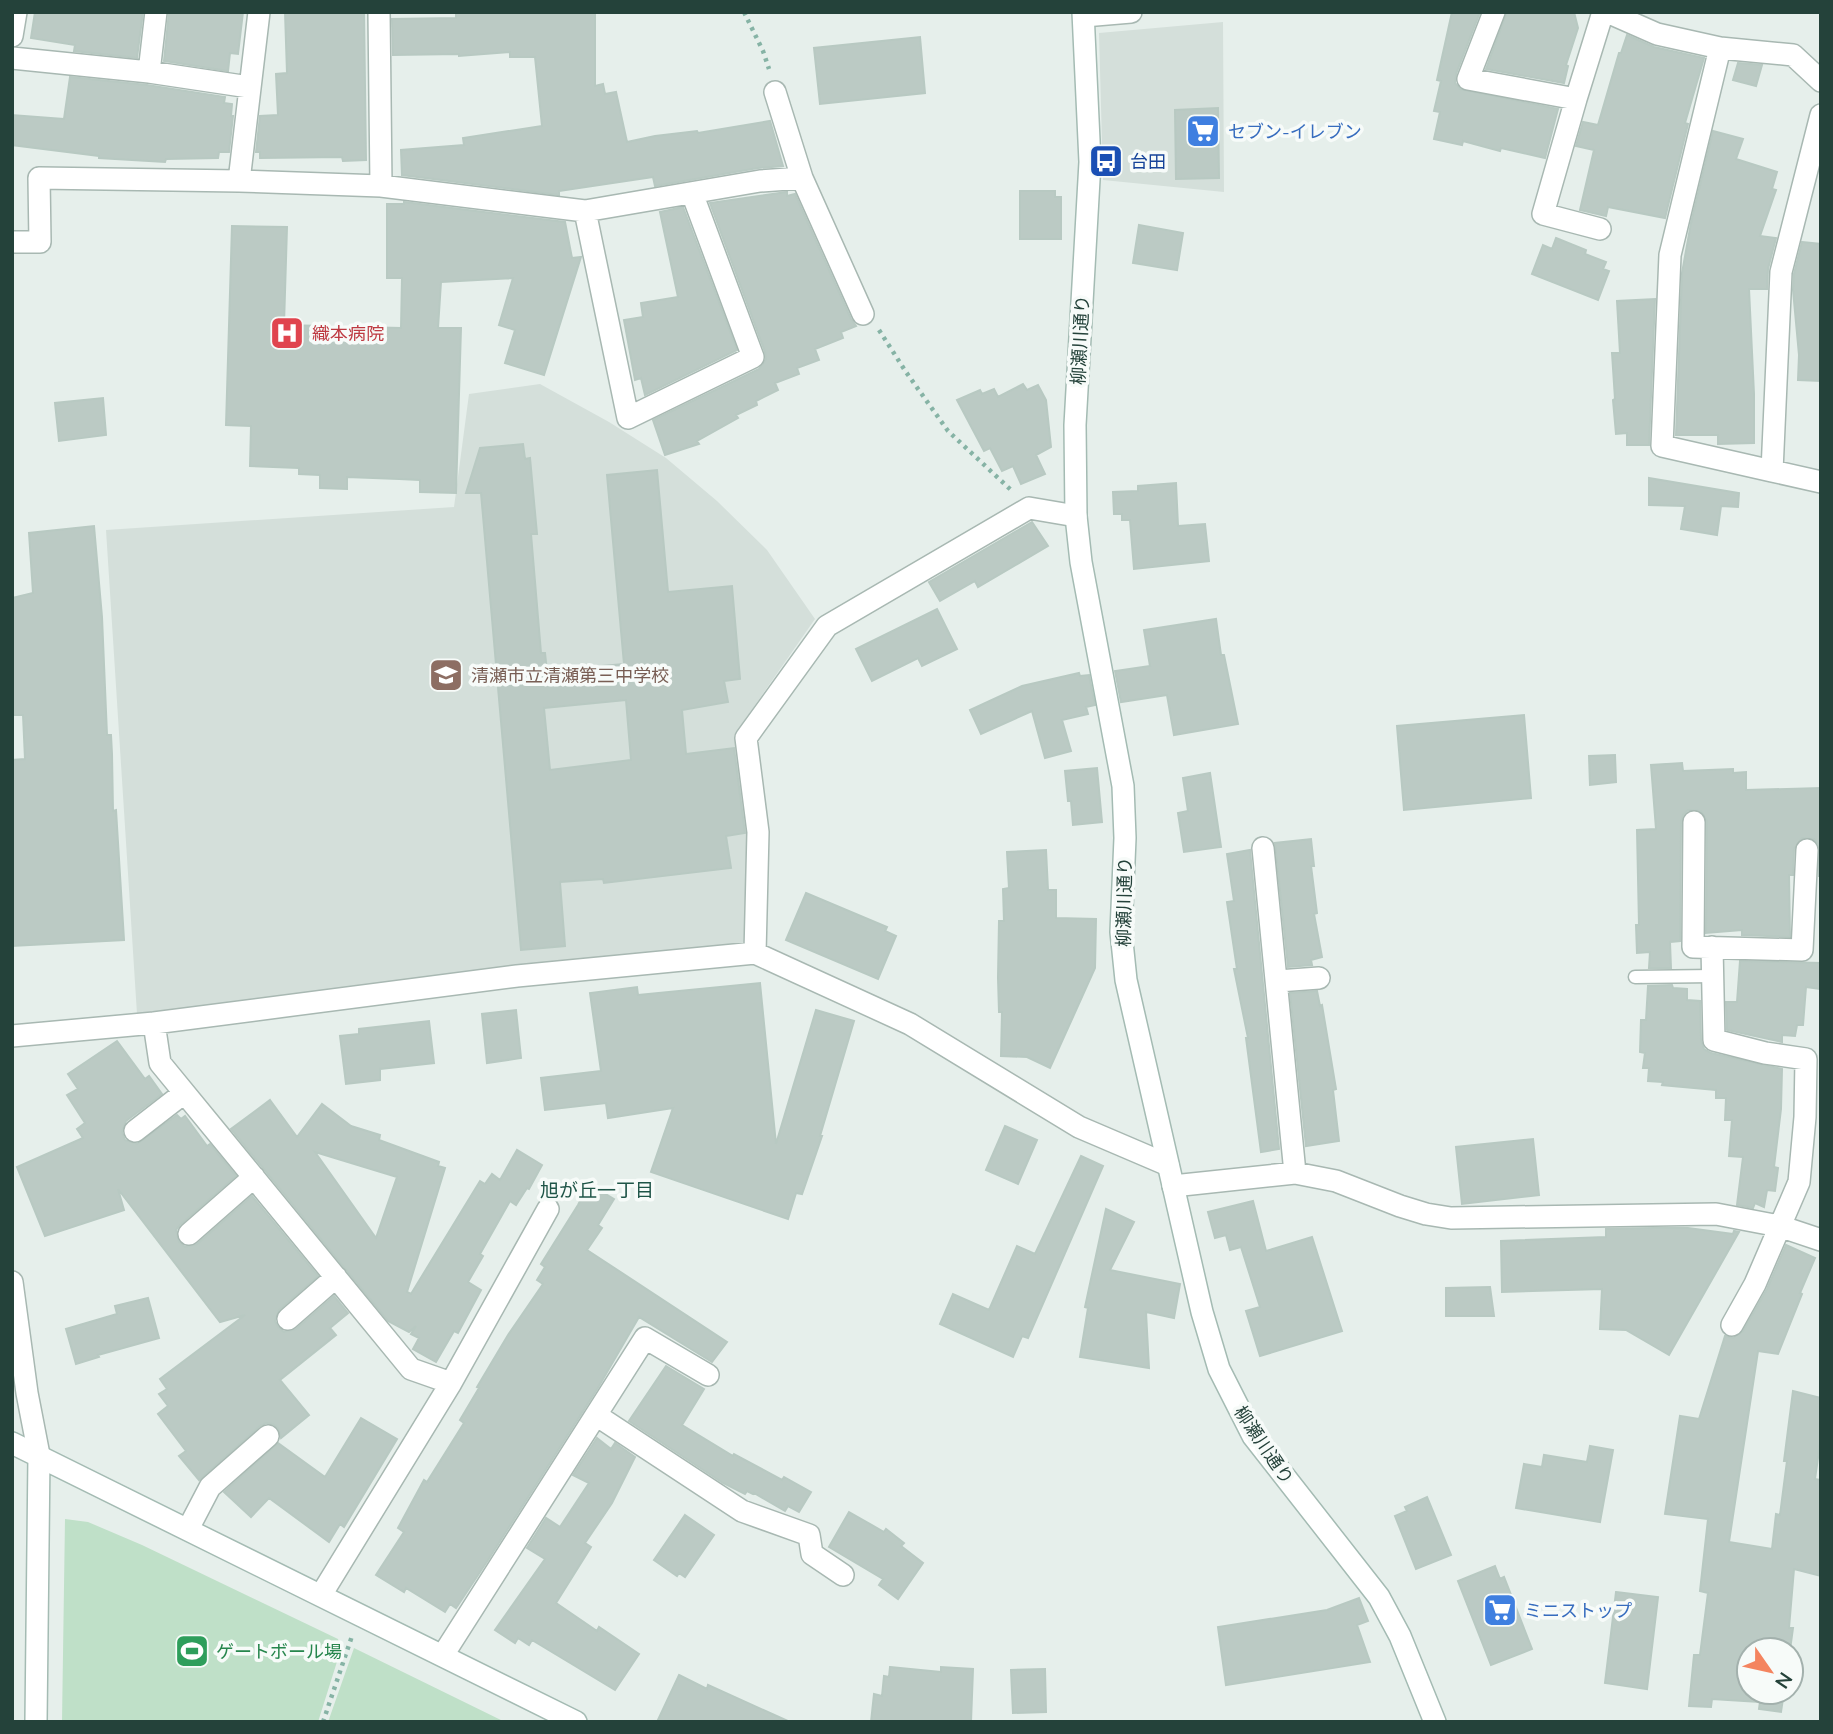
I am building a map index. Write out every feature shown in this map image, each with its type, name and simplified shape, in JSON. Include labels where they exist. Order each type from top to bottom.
[{"type":"street","points":[[12,36],[16,12]]},
{"type":"street","points":[[149,72],[156,12]]},
{"type":"street","points":[[239,180],[259,12]]},
{"type":"street","points":[[379,12],[381,186]]},
{"type":"street","points":[[1084,14],[1131,12]]},
{"type":"street","points":[[1494,12],[1468,79],[1576,99]]},
{"type":"street","points":[[1600,229],[1543,214],[1576,99],[1605,12],[1657,34],[1720,48],[1794,55],[1821,81]]},
{"type":"street","name":"柳瀬川通り","points":[[1084,14],[1090,162],[1075,425],[1076,516],[1081,562],[1123,786],[1125,838],[1121,932],[1126,980],[1202,1312],[1219,1370],[1236,1406],[1260,1445],[1379,1597],[1401,1636],[1434,1722]]},
{"type":"street","points":[[1720,48],[1670,256],[1662,446],[1821,482]]},
{"type":"street","points":[[12,58],[149,72],[249,87]]},
{"type":"street","points":[[775,92],[803,178],[863,314]]},
{"type":"street","points":[[1772,471],[1781,272],[1821,116]]},
{"type":"street","points":[[12,242],[40,242],[39,178],[239,180],[381,186],[585,211],[760,181],[803,178]]},
{"type":"street","points":[[585,211],[628,418],[753,357],[692,193]]},
{"type":"street","points":[[755,953],[758,832],[746,737],[828,626],[1028,508],[1076,516]]},
{"type":"street","points":[[1694,822],[1693,947],[1802,950],[1807,850]]},
{"type":"street","points":[[1264,848],[1295,1173]]},
{"type":"street","points":[[1712,947],[1714,1040],[1765,1053],[1806,1059],[1805,1117],[1799,1182],[1755,1284],[1732,1325]]},
{"type":"street","points":[[12,1036],[154,1023],[446,984],[755,953],[910,1024],[1079,1126],[1168,1165]]},
{"type":"street","points":[[1278,981],[1319,978]]},
{"type":"street","points":[[154,1023],[160,1063],[411,1369],[451,1383]]},
{"type":"street","points":[[135,1131],[184,1093]]},
{"type":"street","points":[[1173,1186],[1295,1173],[1336,1181],[1400,1206],[1451,1218],[1716,1214],[1779,1226],[1821,1240]]},
{"type":"street","points":[[189,1234],[254,1177]]},
{"type":"street","points":[[321,1595],[451,1383],[548,1209]]},
{"type":"street","points":[[288,1319],[336,1277]]},
{"type":"street","points":[[12,1282],[27,1393],[39,1455],[36,1722]]},
{"type":"street","points":[[443,1655],[645,1338],[708,1375]]},
{"type":"street","points":[[596,1415],[742,1511],[809,1535],[812,1554],[843,1575]]},
{"type":"street","points":[[188,1529],[210,1487],[268,1436]]},
{"type":"street","points":[[12,1443],[576,1722]]},
{"type":"lane","points":[[1635,977],[1713,976]]},
{"type":"path","points":[[744,12],[764,51],[775,92]]},
{"type":"path","points":[[863,314],[878,329],[948,430],[1028,508]]},
{"type":"path","points":[[323,1722],[359,1614]]},
{"type":"shaded area","points":[[1223,22],[1224,192],[1103,180],[1099,33]]},
{"type":"shaded area","name":"清瀬市立清瀬第三中学校","points":[[540,384],[609,422],[666,458],[717,501],[767,550],[815,619],[737,731],[751,831],[750,942],[137,1014],[106,530],[454,507],[469,394]]},
{"type":"green space","points":[[65,1519],[88,1522],[142,1545],[338,1639],[341,1649],[318,1722],[62,1722]]},
{"type":"green space","points":[[354,1648],[505,1722],[328,1722]]},
{"type":"building","points":[[35,12],[143,12],[137,58],[74,51],[75,45],[31,38]]},
{"type":"building","points":[[169,12],[243,12],[238,54],[230,53],[228,71],[164,61]]},
{"type":"building","points":[[285,12],[364,12],[366,160],[343,161],[342,157],[260,158],[260,152],[256,152],[260,116],[278,115],[276,74],[287,73]]},
{"type":"building","points":[[456,12],[595,12],[595,86],[603,84],[605,94],[616,92],[627,142],[770,121],[783,166],[655,186],[653,177],[559,191],[559,195],[402,175],[401,150],[464,145],[463,138],[542,126],[535,57],[510,57],[510,52],[459,56],[393,55],[392,19],[456,18]]},
{"type":"building","points":[[1452,12],[1480,12],[1456,74],[1455,83],[1460,89],[1558,109],[1545,158],[1501,148],[1500,151],[1463,141],[1462,145],[1434,139],[1440,112],[1434,111],[1441,81],[1437,80]]},
{"type":"building","points":[[1507,12],[1574,12],[1578,28],[1566,65],[1564,83],[1486,69]]},
{"type":"building","points":[[1627,35],[1654,47],[1704,58],[1685,123],[1688,124],[1665,218],[1608,207],[1606,216],[1580,210],[1594,150],[1576,146],[1583,122],[1598,125]]},
{"type":"building","points":[[920,37],[925,93],[820,104],[814,48]]},
{"type":"building","points":[[1738,63],[1762,65],[1756,86],[1733,80]]},
{"type":"building","points":[[70,77],[225,97],[224,103],[232,104],[233,116],[229,152],[219,152],[218,158],[166,159],[165,162],[99,158],[12,145],[12,115],[64,119]]},
{"type":"building","points":[[1218,108],[1219,178],[1176,179],[1175,110]]},
{"type":"building","points":[[1713,131],[1743,139],[1736,159],[1777,172],[1772,189],[1776,190],[1760,236],[1776,238],[1768,269],[1767,289],[1749,289],[1754,443],[1718,444],[1718,435],[1676,435],[1682,273]]},
{"type":"building","points":[[1020,191],[1055,191],[1055,197],[1061,197],[1061,239],[1020,239]]},
{"type":"building","points":[[787,192],[787,196],[795,194],[856,326],[841,332],[843,338],[815,349],[819,360],[797,368],[799,374],[775,383],[778,390],[756,401],[757,405],[736,415],[738,418],[697,441],[699,444],[665,455],[653,420],[759,369],[766,359],[710,203]]},
{"type":"building","points":[[404,202],[565,222],[572,258],[581,257],[544,375],[505,363],[515,330],[499,325],[513,278],[441,282],[438,328],[461,328],[456,493],[420,492],[420,480],[347,477],[347,489],[320,488],[320,475],[299,474],[299,468],[250,466],[251,426],[226,425],[232,226],[287,227],[284,325],[401,328],[402,278],[387,278],[387,204]]},
{"type":"building","points":[[683,207],[737,350],[645,395],[641,378],[635,380],[624,320],[643,317],[641,303],[678,297],[660,212]]},
{"type":"building","points":[[1139,225],[1183,233],[1177,270],[1133,263]]},
{"type":"building","points":[[1556,238],[1586,250],[1585,254],[1606,262],[1603,269],[1609,271],[1598,300],[1532,274],[1543,245],[1552,249]]},
{"type":"building","points":[[1802,242],[1821,244],[1821,381],[1798,380],[1799,355],[1793,290]]},
{"type":"building","points":[[1655,299],[1649,445],[1627,445],[1627,433],[1616,434],[1613,400],[1612,353],[1620,353],[1617,301]]},
{"type":"building","points":[[1023,384],[1027,390],[1038,385],[1046,400],[1051,447],[1036,455],[1045,474],[1021,484],[1013,466],[1002,471],[990,448],[984,451],[957,400],[980,390],[982,394],[994,389],[998,397]]},
{"type":"building","points":[[103,398],[106,435],[59,441],[55,403]]},
{"type":"building","points":[[523,444],[525,459],[530,458],[537,534],[531,534],[541,653],[545,653],[547,671],[624,664],[607,475],[657,470],[668,592],[732,586],[740,679],[724,681],[728,702],[682,710],[686,754],[734,748],[745,833],[726,836],[731,868],[604,883],[603,879],[560,882],[565,946],[521,950],[481,493],[466,493],[480,448]],"holes":[[[626,700],[631,760],[550,770],[544,708]]]},
{"type":"building","points":[[1649,478],[1739,493],[1738,507],[1721,506],[1717,535],[1681,529],[1685,506],[1649,505]]},
{"type":"building","points":[[1176,483],[1178,526],[1205,524],[1209,561],[1134,569],[1130,520],[1122,520],[1122,514],[1114,514],[1113,492],[1138,491],[1138,486]]},
{"type":"building","points":[[1032,522],[1048,546],[978,587],[975,581],[940,601],[929,582]]},
{"type":"building","points":[[94,526],[102,617],[107,735],[111,735],[113,811],[116,810],[124,940],[12,946],[12,760],[25,759],[23,715],[12,715],[12,598],[33,593],[29,533]]},
{"type":"building","points":[[937,609],[957,649],[922,666],[918,658],[872,681],[856,649]]},
{"type":"building","points":[[1216,619],[1221,655],[1224,655],[1238,724],[1174,735],[1167,695],[1121,702],[1115,671],[1150,666],[1144,630]]},
{"type":"building","points":[[1079,673],[1080,676],[1089,675],[1095,705],[1086,707],[1088,714],[1062,720],[1071,751],[1045,758],[1032,711],[981,734],[970,710],[1022,686]]},
{"type":"building","points":[[1524,715],[1531,798],[1404,810],[1397,726]]},
{"type":"building","points":[[1615,755],[1616,782],[1590,785],[1589,756]]},
{"type":"building","points":[[1682,763],[1683,771],[1733,769],[1733,773],[1746,772],[1746,790],[1821,788],[1821,876],[1819,845],[1814,839],[1802,838],[1794,849],[1793,875],[1789,875],[1790,937],[1742,935],[1742,930],[1706,933],[1707,821],[1701,811],[1688,810],[1681,822],[1680,941],[1670,942],[1671,968],[1649,968],[1650,952],[1637,953],[1637,830],[1656,829],[1651,765]]},
{"type":"building","points":[[1097,768],[1102,822],[1073,825],[1065,771]]},
{"type":"building","points":[[1210,773],[1221,847],[1184,852],[1178,813],[1188,811],[1183,778]]},
{"type":"building","points":[[1311,839],[1314,866],[1311,866],[1317,913],[1314,914],[1322,957],[1311,960],[1312,965],[1288,967],[1275,843]]},
{"type":"building","points":[[1046,850],[1048,890],[1056,890],[1056,918],[1096,919],[1095,968],[1050,1068],[1027,1057],[1001,1056],[1002,1012],[999,1012],[998,978],[999,921],[1004,921],[1003,889],[1009,888],[1007,852]]},
{"type":"building","points":[[1250,850],[1279,1149],[1261,1152],[1248,1038],[1234,969],[1237,969],[1227,902],[1234,901],[1227,854]]},
{"type":"building","points":[[806,893],[887,927],[885,931],[896,936],[878,979],[786,940]]},
{"type":"building","points":[[1740,961],[1821,963],[1821,989],[1806,987],[1803,1025],[1797,1025],[1795,1036],[1782,1035],[1782,1042],[1727,1030],[1726,1002],[1737,1002]]},
{"type":"building","points":[[760,983],[776,1144],[816,1010],[854,1021],[822,1136],[802,1194],[796,1193],[788,1219],[651,1172],[673,1108],[608,1118],[606,1103],[545,1110],[541,1078],[601,1071],[590,993],[637,987],[638,995]]},
{"type":"building","points":[[1672,985],[1673,988],[1687,989],[1687,1000],[1700,1001],[1701,1040],[1704,1049],[1711,1053],[1782,1069],[1781,1109],[1774,1167],[1778,1168],[1775,1191],[1767,1190],[1764,1207],[1755,1203],[1753,1208],[1737,1205],[1743,1157],[1729,1156],[1732,1120],[1725,1120],[1726,1098],[1716,1098],[1716,1090],[1662,1085],[1663,1082],[1648,1081],[1649,1068],[1643,1068],[1645,1053],[1640,1052],[1641,1020],[1646,1020],[1648,986]]},
{"type":"building","points":[[1317,991],[1320,1006],[1322,1005],[1336,1089],[1333,1090],[1339,1141],[1306,1146],[1290,993]]},
{"type":"building","points":[[516,1010],[521,1058],[487,1063],[482,1014]]},
{"type":"building","points":[[429,1021],[434,1063],[380,1069],[380,1080],[346,1084],[340,1036],[359,1034],[359,1029]]},
{"type":"building","points":[[117,1041],[145,1079],[149,1076],[162,1094],[126,1121],[122,1132],[125,1140],[137,1144],[177,1115],[181,1119],[185,1116],[207,1146],[210,1144],[236,1176],[180,1225],[176,1230],[179,1242],[185,1247],[197,1244],[252,1196],[318,1276],[279,1310],[275,1321],[278,1327],[284,1332],[296,1329],[334,1296],[348,1313],[330,1328],[336,1335],[280,1380],[309,1415],[281,1438],[278,1428],[273,1424],[260,1426],[199,1480],[179,1456],[186,1451],[158,1414],[168,1406],[159,1394],[167,1389],[160,1379],[245,1315],[220,1322],[118,1189],[124,1210],[45,1236],[17,1167],[83,1138],[77,1129],[85,1123],[67,1095],[78,1089],[68,1074]]},
{"type":"building","points":[[270,1100],[297,1137],[322,1104],[351,1126],[380,1135],[379,1140],[439,1162],[438,1166],[445,1168],[407,1292],[411,1294],[480,1181],[485,1184],[492,1174],[500,1180],[517,1150],[542,1165],[529,1189],[527,1188],[516,1205],[510,1201],[480,1254],[483,1256],[468,1282],[481,1290],[458,1333],[454,1331],[436,1362],[413,1349],[419,1338],[411,1334],[416,1326],[409,1332],[388,1321],[231,1129]],"holes":[[[315,1152],[397,1177],[376,1238]]]},
{"type":"building","points":[[1005,1126],[1037,1140],[1018,1184],[986,1170]]},
{"type":"building","points":[[1533,1139],[1539,1195],[1462,1204],[1456,1147]]},
{"type":"building","points":[[1081,1156],[1103,1166],[1028,1338],[1022,1336],[1013,1357],[940,1324],[953,1294],[989,1310],[1017,1246],[1035,1254]]},
{"type":"building","points":[[589,1184],[614,1199],[598,1225],[602,1228],[587,1250],[727,1342],[712,1362],[639,1317],[599,1386],[488,1560],[456,1608],[450,1604],[445,1612],[406,1588],[404,1592],[376,1575],[404,1532],[398,1528],[424,1480],[427,1482],[464,1423],[460,1420],[479,1388],[477,1387],[543,1284],[537,1280],[545,1267],[541,1264]]},
{"type":"building","points":[[1253,1201],[1266,1251],[1312,1237],[1342,1331],[1260,1356],[1246,1311],[1260,1307],[1241,1247],[1230,1250],[1226,1235],[1215,1238],[1208,1212]]},
{"type":"building","points":[[1106,1209],[1134,1222],[1110,1270],[1180,1284],[1174,1318],[1146,1312],[1149,1368],[1080,1357],[1088,1308],[1085,1307]]},
{"type":"building","points":[[1688,1228],[1733,1234],[1734,1231],[1739,1232],[1669,1355],[1626,1330],[1600,1329],[1602,1289],[1502,1292],[1501,1241],[1606,1237],[1606,1229]]},
{"type":"building","points":[[1786,1245],[1815,1258],[1778,1354],[1758,1351],[1729,1542],[1772,1549],[1776,1514],[1780,1515],[1793,1391],[1821,1398],[1821,1437],[1815,1479],[1821,1480],[1821,1576],[1794,1569],[1789,1628],[1793,1628],[1792,1636],[1735,1636],[1735,1700],[1712,1699],[1711,1707],[1689,1706],[1694,1655],[1700,1655],[1708,1593],[1700,1591],[1708,1519],[1665,1514],[1680,1416],[1699,1419],[1725,1336],[1733,1338],[1743,1331],[1767,1289]]},
{"type":"building","points":[[1490,1287],[1494,1316],[1446,1316],[1446,1288]]},
{"type":"building","points":[[148,1298],[159,1338],[76,1364],[66,1329],[117,1314],[115,1306]]},
{"type":"building","points":[[666,1366],[704,1389],[682,1425],[733,1456],[734,1454],[782,1480],[784,1477],[811,1492],[799,1512],[788,1506],[785,1511],[754,1493],[747,1491],[745,1494],[723,1483],[629,1421]]},
{"type":"building","points":[[361,1418],[397,1439],[344,1527],[340,1524],[329,1542],[269,1498],[251,1517],[224,1492],[278,1443],[325,1477]]},
{"type":"building","points":[[597,1438],[611,1449],[615,1443],[635,1457],[612,1503],[585,1543],[591,1547],[556,1603],[597,1631],[599,1627],[639,1654],[615,1690],[532,1640],[529,1645],[518,1638],[515,1643],[495,1630],[545,1559],[527,1548],[546,1518],[560,1527],[589,1483],[573,1475]]},
{"type":"building","points":[[1590,1446],[1613,1450],[1600,1522],[1516,1508],[1524,1464],[1542,1467],[1544,1455],[1587,1462]]},
{"type":"building","points":[[1427,1497],[1451,1555],[1416,1569],[1395,1516],[1407,1511],[1405,1507]]},
{"type":"building","points":[[849,1512],[884,1532],[886,1529],[904,1543],[901,1546],[923,1563],[898,1599],[879,1585],[883,1579],[829,1547]]},
{"type":"building","points":[[685,1515],[714,1535],[685,1577],[679,1573],[677,1576],[654,1560]]},
{"type":"building","points":[[1495,1566],[1500,1579],[1504,1577],[1532,1649],[1491,1665],[1458,1581]]},
{"type":"building","points":[[1616,1592],[1658,1597],[1647,1689],[1605,1683]]},
{"type":"building","points":[[1359,1598],[1368,1621],[1357,1625],[1370,1662],[1226,1685],[1218,1627],[1327,1610]]},
{"type":"building","points":[[890,1667],[941,1672],[941,1667],[973,1669],[971,1722],[871,1722],[874,1694],[882,1696],[884,1676],[889,1677]]},
{"type":"building","points":[[1045,1669],[1046,1712],[1013,1713],[1011,1670]]},
{"type":"building","points":[[679,1675],[707,1689],[708,1685],[790,1722],[657,1722]]},
{"type":"building","points":[[1759,1706],[1782,1706],[1781,1712],[1759,1709]]},
{"type":"place","name":"セブン-イレブン","points":[[1203,131]]},
{"type":"place","name":"台田","points":[[1106,161]]},
{"type":"place","name":"織本病院","points":[[287,333]]},
{"type":"place","name":"清瀬市立清瀬第三中学校","points":[[446,675]]},
{"type":"place","name":"ミニストップ","points":[[1500,1610]]},
{"type":"place","name":"ゲートボール場","points":[[192,1651]]},
{"type":"district","name":"旭が丘一丁目","points":[[597,1190]]}]
